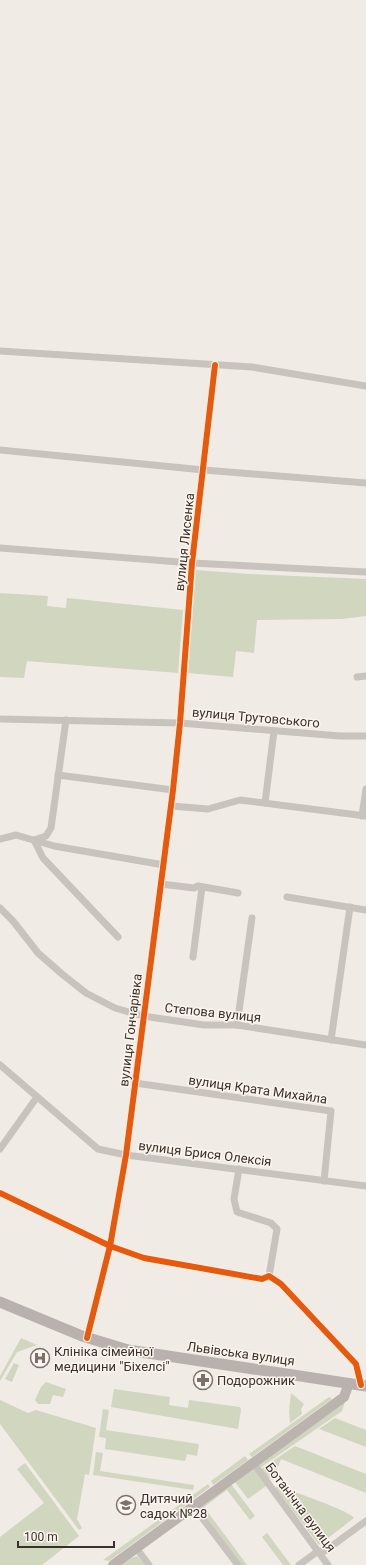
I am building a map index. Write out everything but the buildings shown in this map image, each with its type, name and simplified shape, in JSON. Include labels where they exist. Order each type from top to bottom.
[{"type":"main road","name":"Львівська вулиця","points":[[0,1302],[87,1338],[128,1350],[364,1385]]},
{"type":"street","points":[[0,351],[252,367],[366,386]]},
{"type":"street","name":"вулиця Лисенка","points":[[180,723],[192,563],[215,365]]},
{"type":"street","points":[[0,450],[204,470],[366,483]]},
{"type":"street","name":"вулиця Лисенка","points":[[0,548],[192,563],[366,572]]},
{"type":"street","points":[[358,677],[366,676]]},
{"type":"street","name":"вулиця Трутовського","points":[[0,719],[180,723],[340,736],[366,736]]},
{"type":"street","points":[[34,840],[46,836],[51,828],[66,720]]},
{"type":"street","name":"вулиця Гончарівка","points":[[87,1338],[110,1246],[126,1155],[143,1016],[164,865],[180,723]]},
{"type":"street","points":[[265,803],[274,731]]},
{"type":"street","points":[[58,775],[173,790]]},
{"type":"street","points":[[171,806],[208,809],[240,800],[364,816],[366,789]]},
{"type":"street","points":[[0,839],[16,835],[54,846],[164,865]]},
{"type":"street","points":[[34,840],[43,858],[118,938]]},
{"type":"street","points":[[161,884],[194,888],[198,886],[238,893]]},
{"type":"street","points":[[192,957],[202,887]]},
{"type":"street","points":[[287,897],[366,910]]},
{"type":"street","points":[[331,1040],[350,907]]},
{"type":"street","name":"Степова вулиця","points":[[0,908],[13,920],[38,953],[86,994],[115,1008],[143,1016],[204,1025],[237,1025],[366,1045]]},
{"type":"street","points":[[237,1025],[252,918]]},
{"type":"street","name":"вулиця Брися Олексія","points":[[0,1065],[98,1149],[126,1155],[366,1186]]},
{"type":"street","name":"вулиця Крата Михайла","points":[[135,1083],[331,1111],[324,1181]]},
{"type":"street","points":[[0,1149],[37,1097]]},
{"type":"street","points":[[239,1169],[234,1199],[237,1212],[271,1223],[277,1228],[269,1276]]},
{"type":"street","points":[[0,1194],[110,1246],[148,1259],[262,1279],[269,1276]]},
{"type":"street","points":[[269,1276],[282,1284],[356,1364],[364,1385]]},
{"type":"street","points":[[113,1565],[254,1464],[344,1397],[348,1383]]},
{"type":"street","name":"Ботанічна вулиця","points":[[254,1464],[328,1565]]},
{"type":"street","points":[[194,1507],[238,1565]]},
{"type":"street","points":[[299,1565],[318,1550],[325,1550],[366,1521]]},
{"type":"street","points":[[137,1549],[149,1565]]},
{"type":"green space","points":[[196,570],[366,579],[366,616],[342,619],[257,620],[254,653],[236,651],[233,677],[188,673]]},
{"type":"green space","points":[[0,593],[48,596],[47,606],[66,608],[67,598],[183,610],[178,673],[27,661],[24,678],[0,677]]},
{"type":"green space","points":[[21,1338],[37,1345],[17,1352],[0,1381],[0,1376]]},
{"type":"green space","points":[[14,1363],[19,1365],[12,1382],[5,1379]]},
{"type":"green space","points":[[46,1382],[66,1389],[63,1397],[53,1395],[50,1404],[38,1404],[35,1400],[41,1387]]},
{"type":"green space","points":[[114,1389],[170,1397],[169,1405],[188,1408],[189,1400],[240,1407],[241,1410],[238,1429],[111,1407]]},
{"type":"green space","points":[[291,1393],[304,1404],[301,1409],[302,1414],[290,1423],[289,1411]]},
{"type":"green space","points":[[329,1397],[332,1399],[252,1457],[249,1454]]},
{"type":"green space","points":[[0,1400],[28,1413],[36,1410],[96,1428],[89,1475],[85,1474],[77,1519],[82,1528],[79,1530],[0,1424]]},
{"type":"green space","points":[[345,1402],[342,1411],[260,1468],[258,1465]]},
{"type":"green space","points":[[103,1409],[109,1410],[106,1430],[199,1444],[197,1456],[187,1454],[185,1461],[105,1449],[106,1438],[99,1437]]},
{"type":"green space","points":[[335,1418],[366,1430],[366,1447],[319,1429]]},
{"type":"green space","points":[[295,1446],[366,1474],[366,1493],[281,1459],[273,1480],[267,1477],[261,1469]]},
{"type":"green space","points":[[96,1452],[103,1453],[100,1471],[194,1485],[193,1490],[93,1475]]},
{"type":"green space","points":[[245,1456],[248,1460],[213,1485],[211,1481]]},
{"type":"green space","points":[[25,1463],[79,1536],[42,1565],[0,1565],[0,1537],[44,1503],[17,1469]]},
{"type":"green space","points":[[253,1468],[266,1486],[248,1499],[235,1482]]},
{"type":"green space","points":[[208,1484],[210,1487],[109,1561],[103,1560]]},
{"type":"green space","points":[[231,1484],[255,1516],[250,1520],[227,1490],[204,1507],[247,1565],[240,1565],[198,1509]]},
{"type":"green space","points":[[275,1487],[280,1487],[320,1501],[354,1518],[319,1545]]},
{"type":"green space","points":[[267,1533],[291,1565],[283,1565],[262,1537]]},
{"type":"green space","points":[[137,1556],[145,1565],[121,1565],[131,1558]]},
{"type":"cycle path","points":[[87,1338],[110,1246],[126,1155],[173,790],[180,723],[192,563],[215,365]]},
{"type":"cycle path","points":[[0,1193],[110,1246],[144,1258],[262,1279],[269,1276],[281,1284],[356,1364],[361,1385]]},
{"type":"place","name":"Клініка сімейної медицини \"Біхелсі\"","points":[[40,1358]]},
{"type":"place","name":"Подорожник","points":[[203,1380]]},
{"type":"place","name":"Дитячий садок №28","points":[[126,1505]]}]
